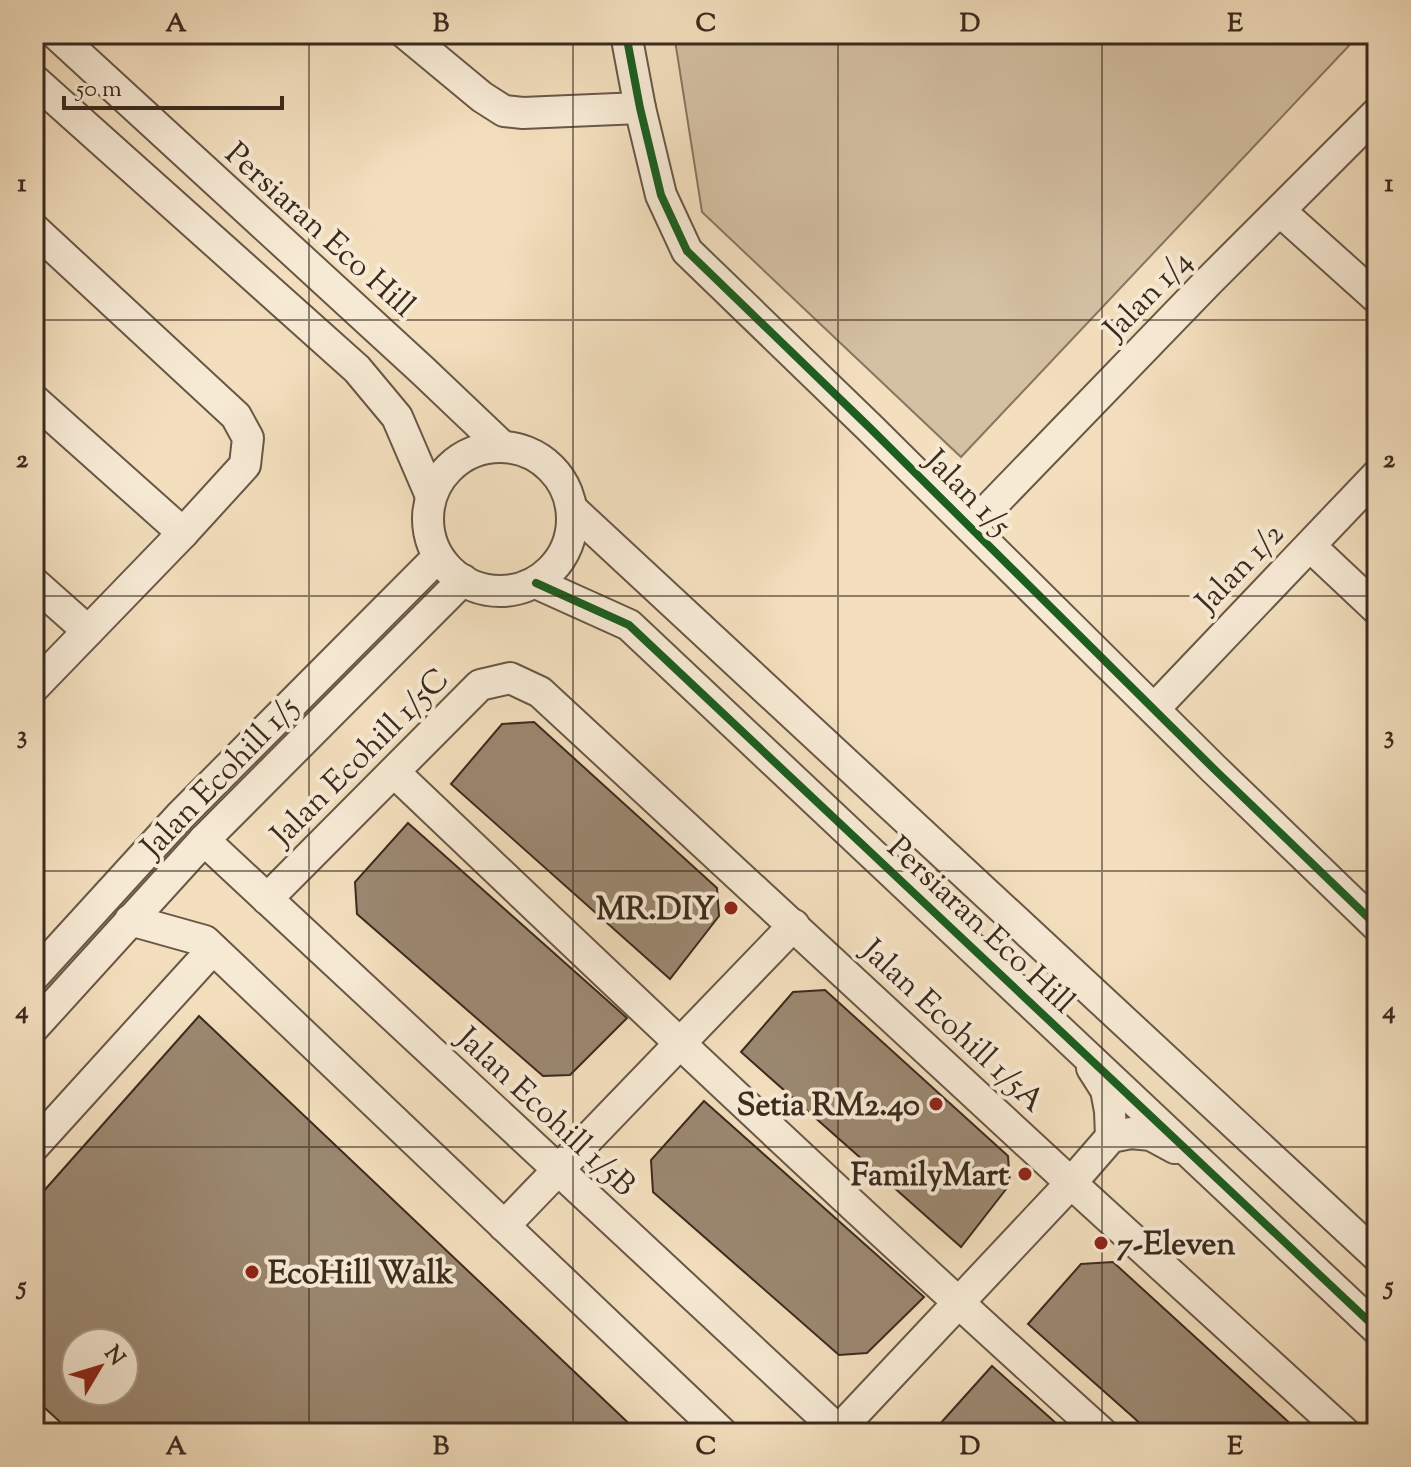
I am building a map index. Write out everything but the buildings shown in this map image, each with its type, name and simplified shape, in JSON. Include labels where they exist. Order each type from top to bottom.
[{"type":"street","name":"Persiaran Eco Hill","points":[[56,34],[502,446],[522,450],[549,465],[567,490],[573,510],[1377,1256]]},
{"type":"street","points":[[406,34],[482,97],[504,111],[523,113],[640,108]]},
{"type":"street","name":"Jalan 1/5","points":[[626,34],[661,195],[687,251],[1377,926]]},
{"type":"street","points":[[34,80],[357,369],[397,417],[431,496]]},
{"type":"street","name":"Jalan 1/4","points":[[971,527],[1377,113]]},
{"type":"street","points":[[1280,211],[1377,298]]},
{"type":"street","points":[[34,229],[236,416],[248,438],[245,465],[34,687]]},
{"type":"street","points":[[34,400],[183,533]]},
{"type":"street","points":[[502,446],[479,449],[458,459],[442,476],[431,496],[428,517],[430,538],[438,557],[452,573],[471,585],[492,591],[515,590],[536,583],[553,570],[565,552],[572,532],[573,510]]},
{"type":"street","name":"Jalan 1/2","points":[[1154,709],[1377,475]]},
{"type":"street","points":[[1310,546],[1377,609]]},
{"type":"street","points":[[34,976],[180,816],[438,557]]},
{"type":"street","name":"Jalan Ecohill 1/5","points":[[34,1027],[204,840],[463,580]]},
{"type":"street","points":[[34,583],[88,631]]},
{"type":"street","name":"Persiaran Eco Hill","points":[[536,583],[629,625],[1377,1329]]},
{"type":"street","name":"Jalan Ecohill 1/5C","points":[[267,899],[480,685],[510,678]]},
{"type":"street","name":"Jalan Ecohill 1/5A","points":[[510,678],[540,692],[1345,1433]]},
{"type":"street","points":[[394,772],[958,1304],[1102,1433]]},
{"type":"street","name":"Jalan Ecohill 1/5B","points":[[204,840],[839,1432]]},
{"type":"street","points":[[130,920],[205,941],[722,1433]]},
{"type":"street","points":[[504,1226],[794,925]]},
{"type":"street","points":[[34,1146],[213,949]]},
{"type":"street","points":[[1080,1049],[1106,1090],[1111,1137]]},
{"type":"street","points":[[839,1432],[1111,1137],[1131,1133],[1151,1135],[1201,1163]]},
{"type":"shaded area","points":[[674,34],[1360,34],[961,457],[702,212]]},
{"type":"cycle path","points":[[626,34],[661,195],[687,251],[1377,926]]},
{"type":"cycle path","points":[[536,583],[629,625],[1377,1329]]},
{"type":"place","name":"MR.DIY","points":[[731,908]]},
{"type":"place","name":"Setia RM2.40","points":[[936,1104]]},
{"type":"place","name":"FamilyMart","points":[[1025,1174]]},
{"type":"place","name":"7-Eleven","points":[[1101,1243]]},
{"type":"place","name":"EcoHill Walk","points":[[252,1272]]}]
